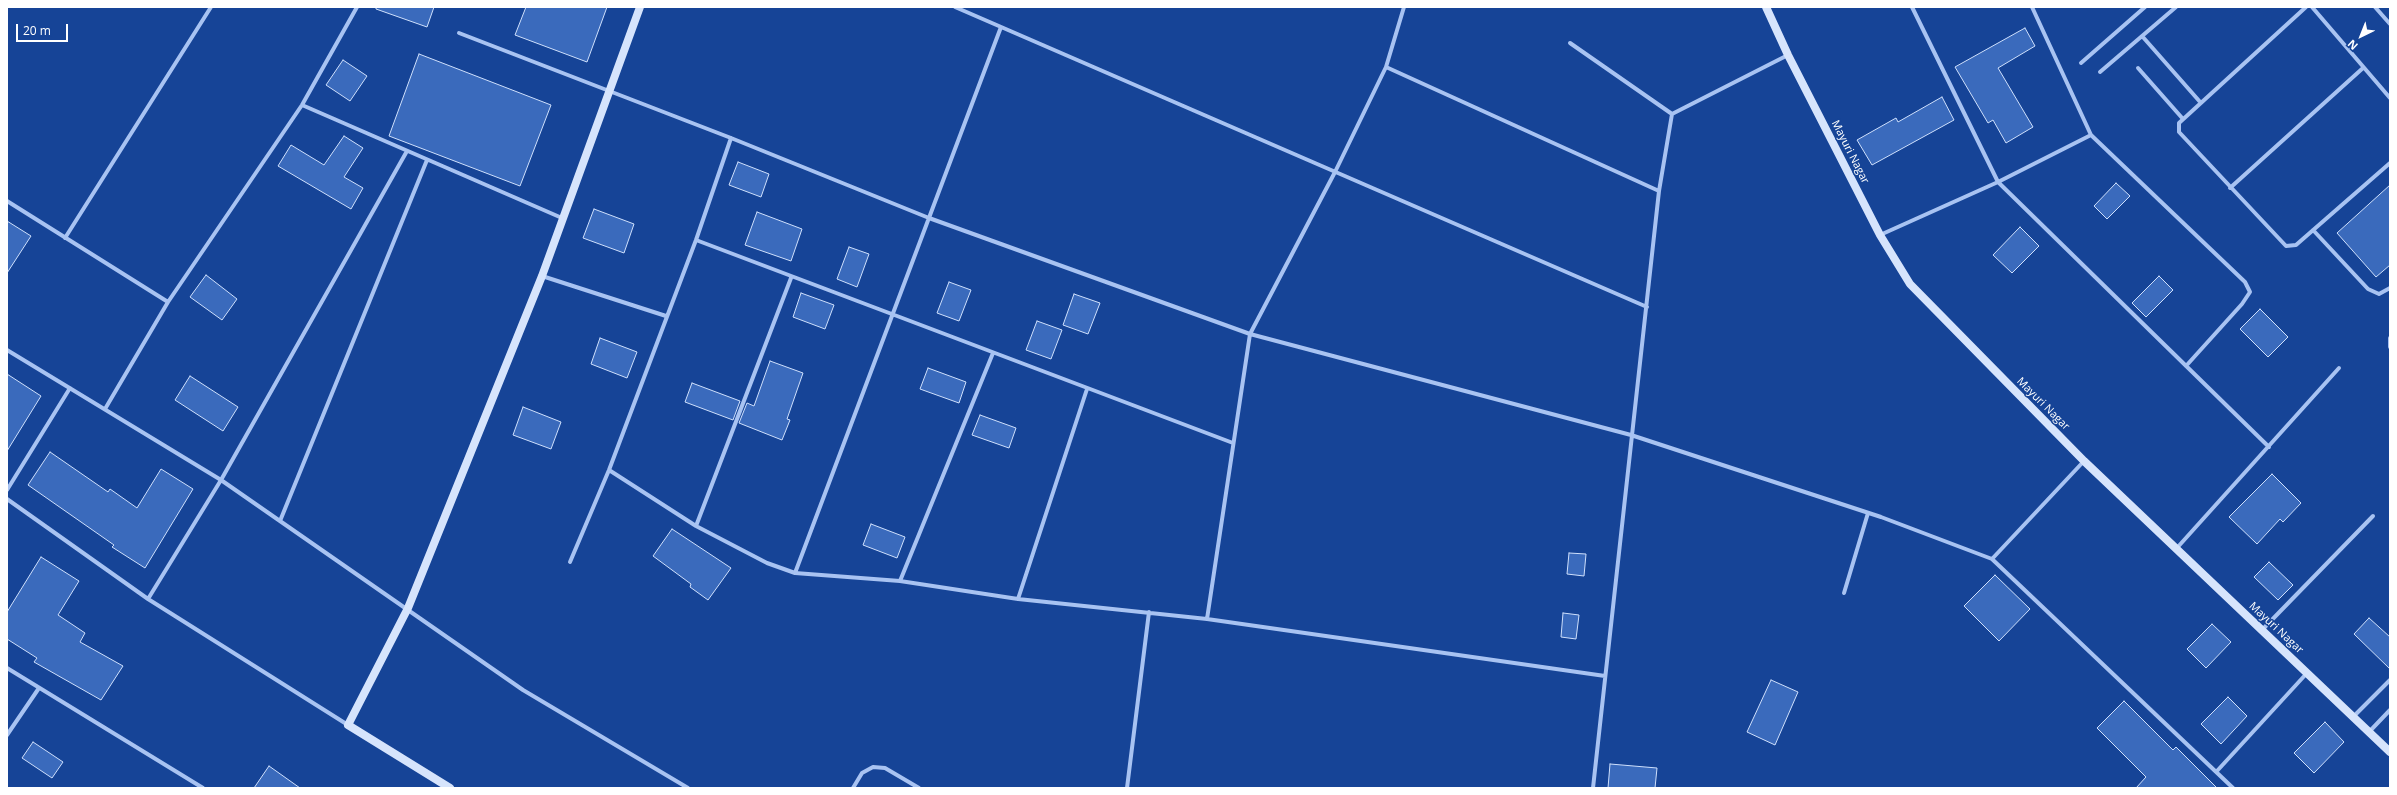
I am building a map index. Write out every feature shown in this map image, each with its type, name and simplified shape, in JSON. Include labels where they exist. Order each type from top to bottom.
[{"type":"street","points":[[65,238],[211,7]]},
{"type":"street","points":[[105,409],[168,302],[302,105],[357,7]]},
{"type":"street","points":[[348,725],[408,608],[542,276],[608,91],[640,7]]},
{"type":"street","points":[[955,7],[1647,307]]},
{"type":"street","points":[[1207,619],[1250,334],[1335,172],[1386,67],[1404,7]]},
{"type":"street","name":"Mayuri Nagar","points":[[1766,7],[1788,55],[1880,236],[1910,284],[2084,461],[2308,672],[2390,752]]},
{"type":"street","points":[[1912,7],[1998,182],[2269,447]]},
{"type":"street","points":[[2032,7],[2092,135],[2245,282],[2250,292],[2242,304],[2186,366]]},
{"type":"street","points":[[2081,63],[2145,7]]},
{"type":"street","points":[[2100,72],[2176,7]]},
{"type":"street","points":[[2306,7],[2179,122],[2179,132],[2286,246],[2296,245],[2390,162]]},
{"type":"street","points":[[2312,7],[2390,98]]},
{"type":"street","points":[[2376,7],[2390,24]]},
{"type":"street","points":[[795,573],[1001,27]]},
{"type":"street","points":[[459,33],[731,138],[929,218],[1250,334],[1631,435],[1868,513],[1992,559],[2217,771],[2233,788]]},
{"type":"street","points":[[2142,36],[2201,103]]},
{"type":"street","points":[[1570,43],[1672,114]]},
{"type":"street","points":[[1672,114],[1788,55]]},
{"type":"street","points":[[1386,67],[1659,191]]},
{"type":"street","points":[[2138,68],[2183,119]]},
{"type":"street","points":[[2230,188],[2363,68]]},
{"type":"street","points":[[302,105],[562,218]]},
{"type":"street","points":[[1592,788],[1659,191],[1672,114]]},
{"type":"street","points":[[1880,236],[1998,182],[2092,135]]},
{"type":"street","points":[[570,562],[609,470],[696,240],[731,138]]},
{"type":"street","points":[[148,599],[221,480],[407,151]]},
{"type":"street","points":[[280,522],[427,160]]},
{"type":"street","points":[[7,201],[168,302]]},
{"type":"street","points":[[2313,230],[2368,289],[2379,294],[2390,288]]},
{"type":"street","points":[[696,240],[791,278],[1233,443]]},
{"type":"street","points":[[542,276],[666,316]]},
{"type":"street","points":[[696,526],[791,278]]},
{"type":"street","points":[[2390,338],[2390,348]]},
{"type":"street","points":[[7,350],[221,480],[280,522],[408,608],[523,690],[688,788]]},
{"type":"street","points":[[900,582],[993,353]]},
{"type":"street","points":[[2176,549],[2339,368]]},
{"type":"street","points":[[7,490],[70,388]]},
{"type":"street","points":[[1018,599],[1087,389]]},
{"type":"street","points":[[1992,559],[2084,461]]},
{"type":"street","points":[[609,470],[696,526],[767,563],[795,573],[900,582],[1018,599],[1207,619],[1605,676]]},
{"type":"street","points":[[7,499],[148,599],[450,788]]},
{"type":"street","points":[[1844,593],[1868,513]]},
{"type":"street","points":[[2262,630],[2373,516]]},
{"type":"street","points":[[1127,788],[1149,612]]},
{"type":"street","points":[[7,668],[203,788]]},
{"type":"street","points":[[2217,771],[2308,672]]},
{"type":"street","points":[[2353,717],[2390,680]]},
{"type":"street","points":[[7,735],[39,688]]},
{"type":"street","points":[[2369,732],[2390,710]]},
{"type":"street","points":[[853,788],[862,773],[873,767],[885,768],[919,788]]},
{"type":"building","points":[[376,7],[434,7],[427,27],[376,9]]},
{"type":"building","points":[[526,7],[607,7],[587,62],[515,35]]},
{"type":"building","points":[[2025,28],[2035,46],[1998,68],[2033,127],[2006,143],[1993,120],[1988,123],[1955,67]]},
{"type":"building","points":[[419,54],[551,105],[520,186],[389,136]]},
{"type":"building","points":[[343,60],[367,76],[350,101],[326,85]]},
{"type":"building","points":[[1942,97],[1954,120],[1872,165],[1857,140],[1896,118],[1898,122]]},
{"type":"building","points":[[344,136],[363,148],[344,177],[363,188],[351,209],[278,166],[291,145],[324,165]]},
{"type":"building","points":[[738,162],[769,174],[761,197],[729,185]]},
{"type":"building","points":[[2116,183],[2130,196],[2107,219],[2094,206]]},
{"type":"building","points":[[2390,185],[2390,265],[2376,277],[2337,233]]},
{"type":"building","points":[[594,209],[634,224],[624,253],[583,238]]},
{"type":"building","points":[[757,212],[802,229],[791,261],[745,245]]},
{"type":"building","points":[[7,221],[31,236],[7,273]]},
{"type":"building","points":[[2020,227],[2039,246],[2012,273],[1993,255]]},
{"type":"building","points":[[849,247],[869,254],[857,287],[837,279]]},
{"type":"building","points":[[206,275],[237,299],[222,320],[190,297]]},
{"type":"building","points":[[2159,276],[2173,290],[2146,317],[2132,303]]},
{"type":"building","points":[[949,282],[971,290],[959,321],[937,313]]},
{"type":"building","points":[[801,293],[834,305],[825,329],[793,317]]},
{"type":"building","points":[[1074,294],[1100,303],[1088,334],[1063,325]]},
{"type":"building","points":[[2260,309],[2288,337],[2268,357],[2240,329]]},
{"type":"building","points":[[1037,321],[1062,330],[1051,359],[1026,350]]},
{"type":"building","points":[[600,338],[637,352],[627,378],[591,364]]},
{"type":"building","points":[[770,361],[803,373],[787,419],[790,420],[782,440],[739,423],[747,403],[754,406]]},
{"type":"building","points":[[928,368],[966,382],[959,403],[920,389]]},
{"type":"building","points":[[7,374],[41,396],[7,451]]},
{"type":"building","points":[[190,376],[238,407],[223,431],[175,400]]},
{"type":"building","points":[[692,383],[740,401],[733,420],[685,402]]},
{"type":"building","points":[[523,407],[561,422],[551,449],[513,435]]},
{"type":"building","points":[[980,415],[1016,428],[1009,448],[972,435]]},
{"type":"building","points":[[50,452],[108,492],[110,489],[137,508],[161,469],[193,489],[145,568],[112,547],[114,545],[28,485]]},
{"type":"building","points":[[2272,474],[2301,503],[2283,522],[2280,519],[2257,544],[2229,517]]},
{"type":"building","points":[[871,524],[905,537],[897,558],[863,545]]},
{"type":"building","points":[[672,529],[731,568],[708,600],[690,587],[691,584],[653,556]]},
{"type":"building","points":[[1569,553],[1586,554],[1584,576],[1567,574]]},
{"type":"building","points":[[41,557],[79,581],[58,615],[85,633],[80,642],[123,666],[101,700],[34,662],[37,658],[7,639],[7,612]]},
{"type":"building","points":[[2269,562],[2293,585],[2278,600],[2254,577]]},
{"type":"building","points":[[1995,575],[2030,609],[1999,641],[1964,606]]},
{"type":"building","points":[[1563,613],[1579,615],[1576,639],[1561,637]]},
{"type":"building","points":[[2369,618],[2390,637],[2390,669],[2354,634]]},
{"type":"building","points":[[2212,624],[2231,642],[2206,668],[2187,649]]},
{"type":"building","points":[[1771,680],[1798,692],[1775,745],[1747,732]]},
{"type":"building","points":[[2228,697],[2247,716],[2221,744],[2201,724]]},
{"type":"building","points":[[2124,701],[2173,750],[2176,747],[2217,788],[2136,788],[2146,777],[2097,728]]},
{"type":"building","points":[[2325,722],[2344,742],[2314,773],[2294,753]]},
{"type":"building","points":[[33,742],[63,762],[52,778],[22,758]]},
{"type":"building","points":[[1610,764],[1657,768],[1655,788],[1608,788]]},
{"type":"building","points":[[269,766],[300,788],[254,788]]}]
